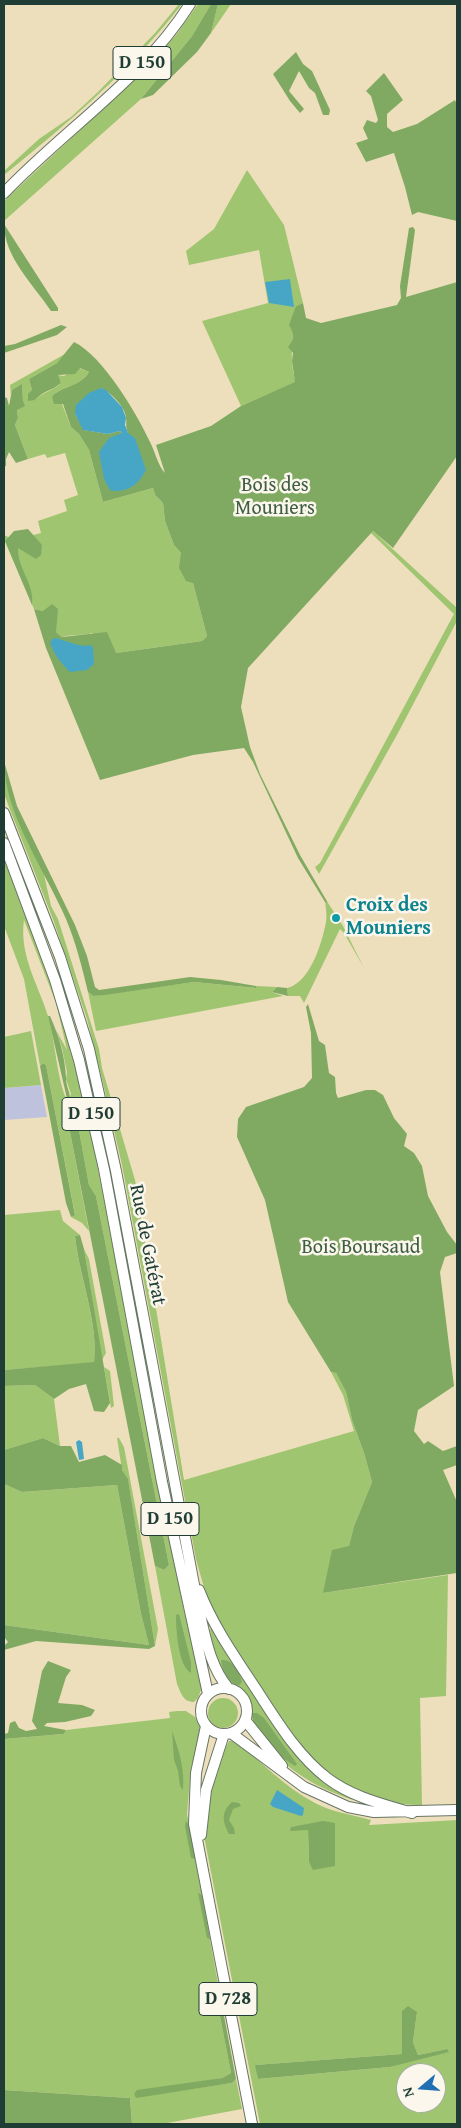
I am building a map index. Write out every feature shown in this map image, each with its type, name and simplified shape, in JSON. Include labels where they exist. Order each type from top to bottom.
[{"type":"main road","name":"D 150","points":[[4,193],[145,60],[172,30],[190,4]]},
{"type":"main road","points":[[4,183],[27,171]]},
{"type":"main road","name":"Rue de Gatérat","points":[[4,813],[60,957],[89,1049],[110,1144],[185,1541],[207,1643],[214,1665],[229,1689]]},
{"type":"main road","name":"Rue de Gatérat","points":[[4,843],[55,980],[79,1060],[104,1169],[164,1491],[208,1694]]},
{"type":"main road","name":"D 150","points":[[185,1541],[199,1588],[212,1619],[287,1736],[328,1779],[357,1796],[412,1813]]},
{"type":"main road","points":[[229,1689],[242,1698],[246,1712],[244,1720],[237,1730],[227,1733],[211,1730],[206,1726],[202,1718],[201,1708],[208,1694],[214,1690],[229,1689]]},
{"type":"main road","name":"D 150","points":[[244,1720],[274,1758],[304,1787]]},
{"type":"main road","name":"D 728","points":[[206,1726],[196,1773],[194,1824],[252,2124]]},
{"type":"main road","name":"D 150","points":[[227,1733],[304,1787],[348,1807],[374,1812],[412,1813],[457,1810]]},
{"type":"main road","name":"D 728","points":[[204,1873],[201,1840],[206,1790],[227,1733]]},
{"type":"shaded area","points":[[41,1085],[47,1117],[4,1120],[4,1088]]},
{"type":"green space","points":[[179,4],[182,4],[142,51],[98,95],[4,175],[4,171],[39,139],[71,117],[98,92],[155,33]]},
{"type":"green space","points":[[198,4],[211,4],[192,36],[141,99],[4,221],[4,201],[140,74],[176,35]]},
{"type":"green space","points":[[211,4],[218,4],[211,33],[197,52],[153,95],[141,99],[192,36]]},
{"type":"green space","points":[[218,4],[231,4],[211,33]]},
{"type":"green space","points":[[296,52],[303,64],[312,71],[330,110],[329,115],[323,115],[315,93],[309,88],[299,71],[289,91],[304,109],[300,113],[273,74]]},
{"type":"green space","points":[[384,73],[403,100],[387,114],[387,127],[393,132],[417,124],[455,100],[457,105],[457,221],[418,212],[412,215],[394,153],[366,162],[356,143],[368,139],[363,128],[367,120],[376,123],[378,120],[371,96],[366,91]]},
{"type":"green space","points":[[247,170],[284,225],[303,303],[296,306],[293,334],[292,364],[296,382],[241,406],[202,321],[268,303],[259,250],[189,265],[186,251],[214,229]]},
{"type":"green space","points":[[4,224],[58,308],[58,311],[51,311],[14,259],[5,236]]},
{"type":"green space","name":"Bois des Mouniers","points":[[413,227],[415,230],[406,297],[457,282],[457,456],[393,548],[373,531],[248,668],[241,707],[250,747],[260,774],[300,855],[328,903],[325,902],[298,858],[253,762],[244,748],[193,755],[100,780],[46,648],[34,609],[43,611],[52,604],[58,609],[56,632],[62,637],[107,632],[116,653],[202,641],[207,636],[193,583],[186,581],[179,568],[181,553],[174,545],[165,521],[163,503],[155,495],[153,488],[103,502],[89,450],[79,434],[71,427],[63,404],[54,404],[52,396],[77,383],[86,377],[89,372],[80,368],[75,374],[58,375],[61,383],[35,400],[28,401],[28,394],[32,390],[29,379],[57,363],[74,342],[85,349],[107,372],[128,402],[165,473],[156,445],[211,426],[241,406],[295,382],[292,361],[293,353],[288,347],[293,336],[289,325],[296,306],[303,303],[306,318],[321,323],[397,305],[401,298],[400,286],[409,228]],"holes":[[[101,388],[117,400],[123,409],[128,433],[120,431],[108,434],[84,430],[75,414]]]},
{"type":"green space","points":[[61,325],[67,327],[57,335],[4,353],[4,346],[15,344]]},
{"type":"green space","points":[[65,354],[57,363],[29,379],[35,400],[61,383],[57,375],[64,376],[79,368],[89,372],[86,377],[77,383],[52,396],[62,404],[71,427],[79,434],[89,450],[103,502],[153,488],[155,495],[163,503],[165,521],[174,545],[181,553],[193,583],[207,636],[202,641],[116,653],[92,633],[62,637],[56,632],[43,611],[34,609],[4,539],[4,535],[15,540],[41,533],[38,521],[67,511],[64,500],[78,495],[65,453],[47,458],[45,454],[28,459],[15,425],[18,418],[17,410],[23,401],[22,385],[12,390],[11,397],[10,385]]},
{"type":"green space","points":[[22,384],[25,406],[17,410],[18,418],[15,425],[28,459],[16,463],[9,452],[6,466],[4,467],[4,397],[7,398],[9,406],[12,390]]},
{"type":"green space","points":[[28,529],[42,545],[41,555],[36,559],[18,548],[20,562],[31,590],[32,605],[5,541],[14,531]]},
{"type":"green space","points":[[373,531],[457,608],[457,621],[398,733],[319,874],[315,867],[320,863],[454,614],[371,533]]},
{"type":"green space","points":[[4,761],[17,806],[75,925],[87,956],[95,987],[99,990],[190,977],[221,980],[256,986],[256,988],[194,982],[105,995],[93,996],[88,992],[76,946],[66,919],[18,822],[6,781]]},
{"type":"green space","points":[[4,774],[27,841],[43,870],[51,906],[58,919],[99,1049],[102,1068],[135,1180],[184,1480],[354,1431],[343,1395],[331,1372],[336,1373],[346,1392],[352,1420],[372,1482],[354,1526],[349,1546],[323,1593],[448,1575],[446,1696],[420,1698],[422,1805],[391,1803],[365,1795],[342,1784],[321,1768],[303,1750],[286,1728],[227,1638],[212,1608],[196,1559],[122,1165],[103,1083],[87,1019],[54,922],[4,794]]},
{"type":"green space","points":[[4,860],[56,995],[91,1133],[184,1611],[202,1687],[198,1698],[194,1702],[185,1699],[177,1684],[155,1566],[164,1570],[169,1565],[96,1196],[89,1185],[78,1125],[69,1127],[89,1231],[82,1223],[71,1217],[75,1214],[46,1065],[43,1063],[40,1066],[24,979],[4,926]],"holes":[[[24,920],[56,1003],[67,1050],[56,1030],[62,1048],[67,1072],[66,1079],[71,1094],[68,1103],[61,1082],[48,1016],[30,969],[24,945]]]},
{"type":"green space","points":[[325,902],[328,903],[343,926],[364,968],[340,929],[304,1003],[300,996],[288,996],[287,988],[295,985],[302,979],[314,961],[326,922]]},
{"type":"green space","points":[[194,982],[255,988],[256,986],[277,987],[272,992],[283,996],[96,1031],[88,992],[93,996]]},
{"type":"green space","points":[[277,987],[287,988],[288,996],[272,992]]},
{"type":"green space","name":"Bois Boursaud","points":[[308,1004],[319,1041],[325,1045],[329,1073],[335,1077],[338,1098],[366,1090],[375,1090],[383,1095],[394,1118],[407,1134],[404,1146],[414,1153],[422,1166],[428,1196],[447,1232],[457,1245],[457,1253],[445,1257],[440,1272],[454,1386],[418,1410],[414,1431],[424,1444],[428,1441],[443,1451],[457,1446],[457,1465],[443,1470],[457,1502],[457,1573],[323,1593],[332,1550],[349,1546],[354,1526],[372,1482],[352,1420],[346,1392],[336,1373],[331,1372],[288,1302],[265,1200],[237,1137],[238,1119],[246,1107],[304,1087],[312,1078],[311,1033],[306,1007]]},
{"type":"green space","points":[[48,1016],[50,1016],[63,1054],[70,1099],[68,1103]]},
{"type":"green space","points":[[31,1031],[41,1085],[4,1088],[4,1037]]},
{"type":"green space","points":[[43,1063],[46,1065],[75,1215],[71,1217],[66,1203],[40,1066]]},
{"type":"green space","points":[[73,1120],[78,1125],[89,1185],[96,1196],[169,1565],[164,1570],[155,1566],[69,1127]]},
{"type":"green space","points":[[60,1210],[63,1221],[80,1235],[75,1236],[94,1332],[94,1363],[4,1370],[4,1215]]},
{"type":"green space","points":[[80,1235],[110,1403],[104,1412],[94,1411],[86,1384],[69,1389],[54,1399],[35,1385],[4,1386],[4,1370],[94,1362],[94,1332],[75,1236]]},
{"type":"green space","points":[[84,1249],[89,1259],[106,1353],[102,1360]]},
{"type":"green space","points":[[104,1367],[110,1371],[114,1406],[111,1408]]},
{"type":"green space","points":[[35,1385],[54,1399],[60,1446],[43,1438],[4,1450],[4,1386]]},
{"type":"green space","points":[[43,1438],[60,1446],[71,1446],[79,1462],[105,1455],[122,1465],[122,1470],[128,1479],[155,1646],[149,1649],[36,1641],[4,1650],[4,1646],[8,1642],[4,1637],[4,1625],[149,1645],[141,1614],[117,1485],[22,1492],[4,1484],[4,1450]]},
{"type":"green space","points":[[117,1438],[119,1438],[124,1447],[158,1629],[155,1646],[128,1480],[122,1470]]},
{"type":"green space","points":[[4,1484],[22,1492],[117,1485],[141,1614],[149,1645],[4,1625]]},
{"type":"green space","points":[[179,1614],[191,1662],[191,1673],[183,1663],[179,1647],[176,1615]]},
{"type":"green space","points":[[211,1628],[281,1732],[353,1800],[323,1788],[295,1772],[272,1750],[253,1720],[250,1700],[230,1684],[222,1672],[214,1651]]},
{"type":"green space","points":[[221,1660],[229,1661],[234,1666],[242,1681],[240,1685],[229,1680]]},
{"type":"green space","points":[[48,1661],[71,1670],[66,1677],[58,1703],[82,1705],[95,1710],[91,1716],[65,1722],[47,1723],[44,1726],[66,1730],[64,1734],[4,1739],[4,1734],[8,1733],[10,1723],[15,1721],[19,1728],[26,1731],[37,1729],[32,1721],[42,1671]]},
{"type":"green space","points":[[223,1698],[234,1702],[238,1713],[234,1724],[223,1728],[212,1724],[208,1713],[212,1702]]},
{"type":"green space","points":[[186,1711],[195,1717],[201,1729],[191,1767],[187,1814],[219,1989],[216,1996],[231,2073],[222,2078],[134,2094],[137,2097],[232,2083],[236,2079],[242,2109],[162,2124],[132,2124],[130,2098],[4,2090],[4,1739],[64,1734],[66,1730],[170,1718],[169,1712]]},
{"type":"green space","points":[[252,1713],[257,1713],[264,1718],[297,1764],[295,1766],[280,1756],[261,1737],[253,1722]]},
{"type":"green space","points":[[172,1731],[181,1760],[183,1790],[180,1786],[174,1760]]},
{"type":"green space","points":[[235,1740],[283,1782],[304,1797],[328,1809],[371,1820],[369,1825],[457,1820],[457,2124],[260,2124],[204,1836],[211,1792],[229,1741]],"holes":[[[306,1826],[335,1866],[309,1862],[308,1830],[291,1827]],[[417,2012],[413,2042],[418,2055],[447,2049],[403,2063],[446,2063],[446,2113],[396,2113],[396,2065],[258,2079],[256,2065],[402,2054]]]},
{"type":"green space","points":[[232,1802],[239,1803],[241,1806],[233,1809],[229,1820],[235,1834],[229,1834],[225,1825],[224,1814]]},
{"type":"green space","points":[[186,1821],[189,1825],[196,1859],[191,1858],[185,1826]]},
{"type":"green space","points":[[323,1821],[335,1823],[335,1866],[313,1870],[309,1862],[308,1830],[290,1831],[291,1827]]},
{"type":"green space","points":[[198,1893],[202,1895],[210,1939],[207,1938]]},
{"type":"green space","points":[[219,1989],[236,2079],[232,2083],[136,2098],[134,2094],[137,2090],[222,2078],[231,2073],[216,1996]]},
{"type":"green space","points":[[408,2006],[417,2012],[413,2042],[418,2055],[447,2049],[449,2052],[406,2063],[396,2063],[396,2065],[390,2067],[258,2079],[255,2065],[402,2054],[402,2011]]},
{"type":"green space","points":[[4,2090],[130,2098],[132,2124],[4,2124]]},
{"type":"water","points":[[290,279],[294,307],[269,303],[265,282]]},
{"type":"water","points":[[101,388],[106,390],[122,407],[128,433],[135,438],[146,470],[136,484],[122,491],[110,490],[104,479],[99,452],[109,438],[122,433],[120,431],[108,434],[83,430],[75,414],[76,405],[89,393]]},
{"type":"water","points":[[54,638],[77,645],[91,645],[93,648],[94,664],[87,670],[70,672],[54,651],[50,642]]},
{"type":"water","points":[[79,1440],[82,1442],[84,1459],[79,1460],[76,1442]]},
{"type":"water","points":[[277,1790],[304,1808],[303,1815],[273,1807],[270,1804]]},
{"type":"place","name":"Croix des Mouniers","points":[[336,918]]}]
